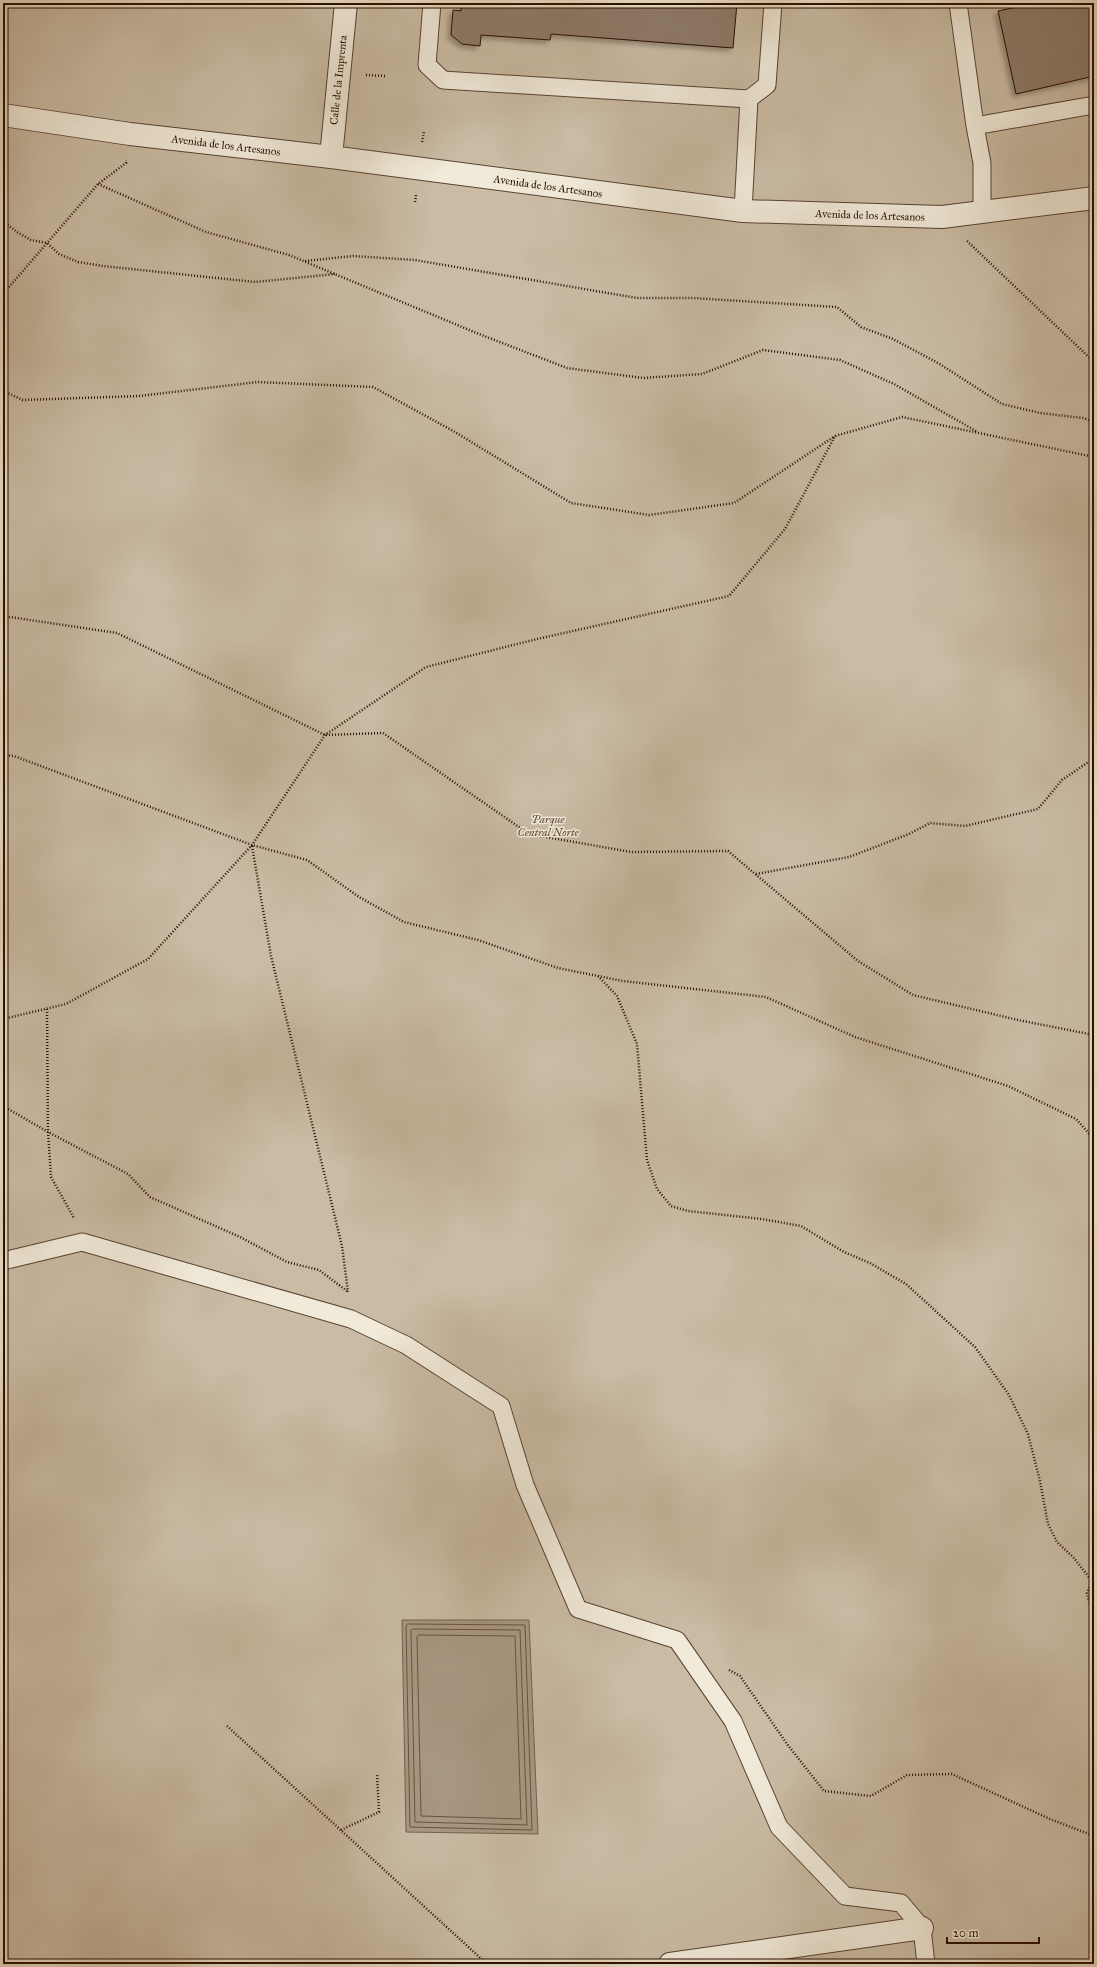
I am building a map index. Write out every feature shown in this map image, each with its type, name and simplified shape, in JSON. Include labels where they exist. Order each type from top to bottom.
[{"type":"street","name":"Calle de la Imprenta","points":[[331,158],[346,3]]},
{"type":"street","name":"Avenida de los Artesanos","points":[[3,115],[130,134],[331,158],[743,211],[942,217],[1094,198]]},
{"type":"street","points":[[670,1964],[922,1928]]},
{"type":"lane","points":[[432,3],[427,65],[442,80],[749,99],[767,85],[773,3]]},
{"type":"lane","points":[[958,3],[982,163],[982,212]]},
{"type":"lane","points":[[743,211],[749,99]]},
{"type":"lane","points":[[976,126],[1094,105]]},
{"type":"lane","points":[[3,1261],[82,1242],[351,1319],[406,1345],[501,1406],[525,1485],[578,1609],[677,1640],[733,1721],[780,1827],[845,1896],[901,1903],[922,1928],[926,1964]]},
{"type":"path","points":[[3,294],[98,184],[126,163],[130,134]]},
{"type":"path","points":[[98,184],[206,232],[289,255],[479,334],[568,368],[643,378],[702,374],[763,350],[840,360],[894,384],[978,432]]},
{"type":"path","points":[[942,217],[1094,362]]},
{"type":"path","points":[[3,221],[17,232],[31,240],[47,243],[60,254],[78,262],[103,266],[255,282],[336,274]]},
{"type":"path","points":[[304,261],[353,256],[416,260],[637,298],[693,298],[837,307],[861,326],[893,339],[938,363],[1002,404],[1040,413],[1083,418],[1094,422]]},
{"type":"path","points":[[3,391],[23,400],[139,396],[258,382],[373,387],[455,432],[570,503],[649,515],[734,503],[835,436],[902,417],[1094,456]]},
{"type":"path","points":[[3,1019],[66,1004],[148,959],[252,845],[325,735],[426,667],[537,639],[729,596],[785,529],[835,436]]},
{"type":"path","points":[[3,616],[118,633],[325,735],[383,733],[529,834],[631,852],[728,851],[858,961],[913,995],[1018,1020],[1094,1035]]},
{"type":"path","points":[[3,755],[14,756],[252,845],[307,860],[359,897],[404,922],[478,940],[558,968],[624,981],[766,997],[855,1038],[1008,1086],[1076,1119],[1094,1139]]},
{"type":"path","points":[[755,874],[849,856],[909,834],[930,823],[965,826],[1038,809],[1062,780],[1087,762],[1094,762]]},
{"type":"path","points":[[252,845],[271,956],[342,1246],[351,1319]]},
{"type":"path","points":[[597,976],[616,996],[637,1044],[647,1160],[656,1189],[671,1206],[688,1211],[762,1219],[801,1226],[844,1252],[870,1263],[906,1284],[975,1347],[1010,1395],[1028,1434],[1040,1481],[1048,1524],[1057,1542],[1092,1581]]},
{"type":"path","points":[[47,1009],[48,1132],[51,1177],[75,1220],[97,1246]]},
{"type":"path","points":[[3,1106],[48,1132],[128,1174],[150,1197],[240,1237],[287,1262],[319,1270],[348,1292]]},
{"type":"path","points":[[1094,1576],[1087,1593],[1094,1624]]},
{"type":"path","points":[[727,1669],[740,1676],[787,1744],[824,1791],[871,1796],[908,1775],[952,1774],[1050,1819],[1094,1836]]},
{"type":"path","points":[[227,1726],[487,1964]]},
{"type":"path","points":[[341,1830],[379,1812],[377,1774]]},
{"type":"green space","name":"Parque Central Norte","points":[[3,3],[1094,3],[1094,1964],[3,1964]]},
{"type":"water","points":[[402,1620],[529,1620],[538,1834],[406,1832]]},
{"type":"building","points":[[462,3],[737,3],[733,48],[551,34],[550,40],[481,35],[480,46],[462,44],[451,35],[453,10],[461,11]]},
{"type":"building","points":[[1036,3],[1094,3],[1094,76],[1016,94],[998,11]]}]
